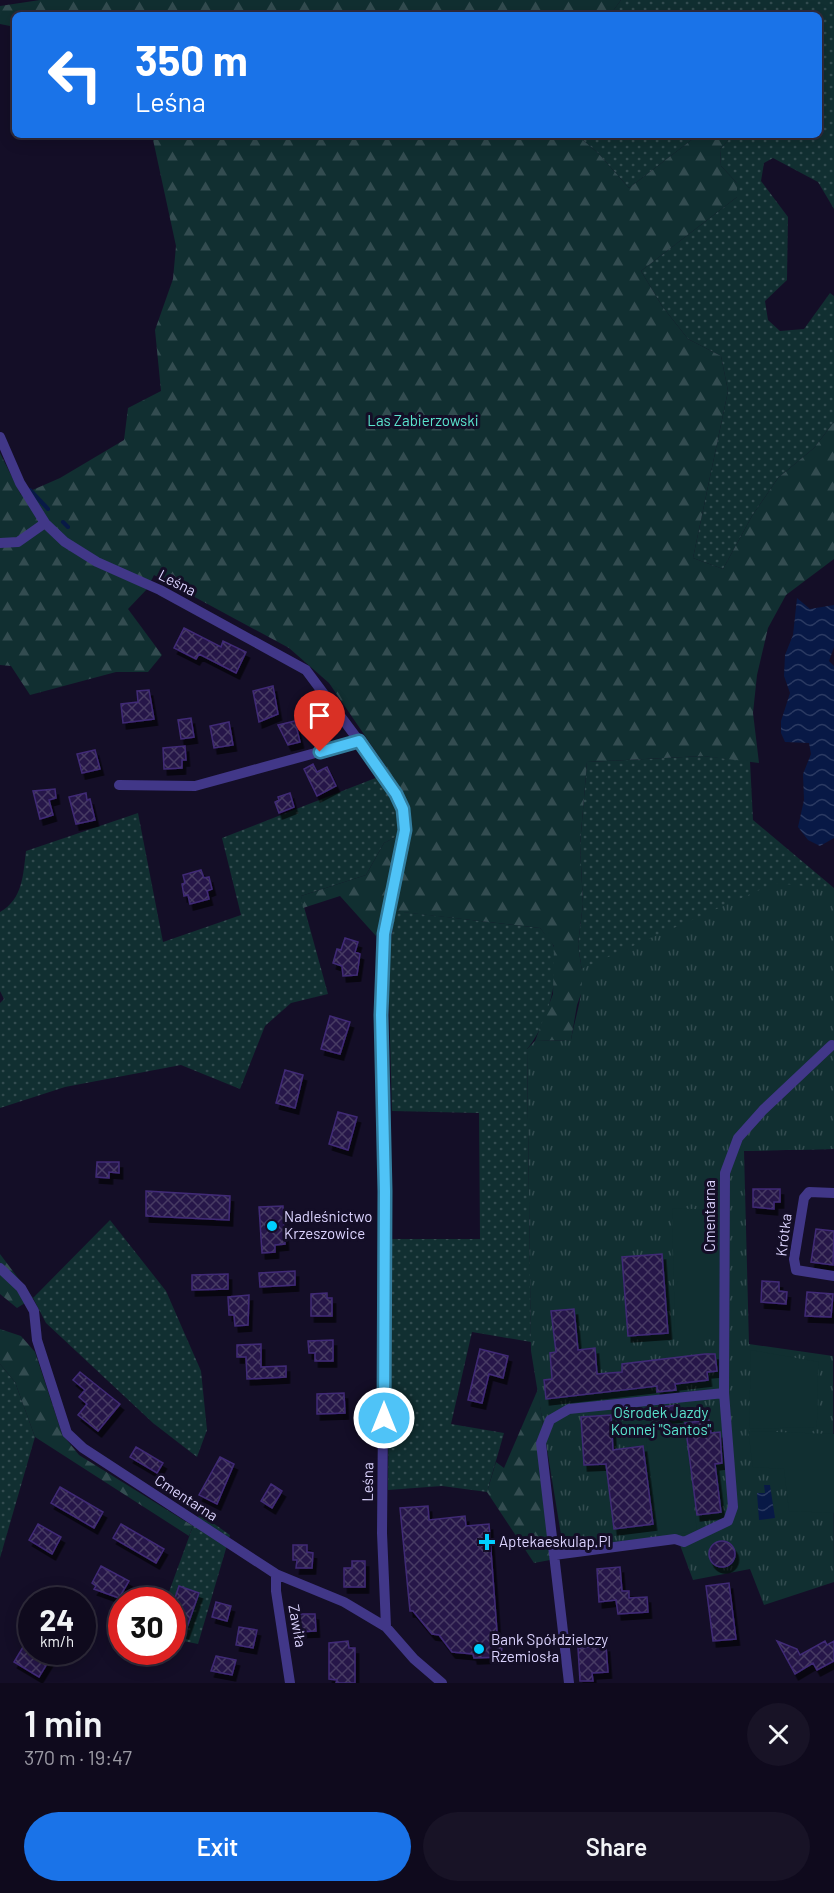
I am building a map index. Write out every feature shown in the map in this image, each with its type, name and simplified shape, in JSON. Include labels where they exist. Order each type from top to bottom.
[{"type":"street","name":"Leśna","points":[[0,437],[20,483],[45,523],[65,542],[98,562],[200,611],[306,670],[396,794],[403,809],[405,830],[384,934],[381,1015],[385,1191],[382,1533],[386,1627]]},
{"type":"street","points":[[0,543],[18,542],[45,523]]},
{"type":"street","points":[[119,785],[195,786],[359,741]]},
{"type":"street","name":"Cmentarna","points":[[555,1555],[675,1539],[684,1542],[729,1521],[733,1508],[724,1393],[725,1173],[738,1138],[763,1110],[832,1045]]},
{"type":"street","name":"Krótka","points":[[834,1192],[809,1192],[804,1198],[794,1259],[796,1270],[834,1276]]},
{"type":"street","name":"Cmentarna","points":[[0,1268],[21,1288],[34,1311],[37,1340],[67,1433],[92,1456],[276,1574],[344,1602],[386,1627],[414,1659],[442,1683]]},
{"type":"street","points":[[569,1683],[541,1443],[550,1420],[568,1409],[724,1393]]},
{"type":"street","name":"Zawiła","points":[[276,1574],[276,1591],[290,1683]]},
{"type":"green space","points":[[40,0],[621,0],[612,12],[12,12],[12,26],[0,24],[0,6]]},
{"type":"green space","points":[[621,0],[834,0],[834,209],[818,182],[773,158],[764,163],[761,181],[788,217],[787,280],[765,301],[768,320],[780,331],[804,329],[830,293],[834,296],[834,422],[814,448],[778,478],[752,516],[723,569],[693,558],[728,391],[721,356],[688,339],[662,306],[641,271],[737,197],[737,183],[721,166],[720,149],[730,138],[822,138],[822,12],[612,12]]},
{"type":"green space","name":"Las Zabierzowski","points":[[153,138],[580,138],[598,153],[629,188],[694,138],[730,138],[720,149],[721,166],[737,183],[737,197],[641,271],[662,306],[688,339],[721,356],[728,391],[693,558],[723,569],[752,516],[778,478],[814,448],[834,422],[834,559],[786,595],[768,628],[757,675],[753,713],[759,763],[703,756],[587,762],[580,845],[583,904],[578,944],[584,986],[577,1005],[571,1040],[535,1041],[553,994],[554,946],[540,928],[384,910],[376,936],[340,896],[303,908],[301,896],[366,875],[384,843],[401,834],[405,802],[389,771],[329,683],[289,648],[154,575],[147,589],[128,609],[162,655],[148,672],[116,672],[30,695],[11,666],[0,665],[0,453],[21,495],[60,478],[124,440],[128,408],[161,391],[155,330],[173,279],[176,246]]},
{"type":"green space","points":[[580,138],[694,138],[629,188],[598,153]]},
{"type":"green space","points":[[703,756],[750,761],[753,820],[834,888],[834,1149],[744,1151],[584,986],[578,944],[583,904],[580,845],[587,762]]},
{"type":"green space","points":[[378,777],[397,808],[401,834],[384,843],[366,875],[301,896],[328,994],[291,1003],[265,1026],[240,1089],[181,1065],[65,1087],[0,1108],[0,1003],[4,999],[0,991],[0,912],[8,907],[18,893],[23,877],[26,851],[138,813],[163,942],[241,915],[222,838]]},
{"type":"green space","name":"Ośrodek Jazdy Konnej \"Santos\"","points":[[775,883],[834,889],[834,1149],[744,1151],[749,1344],[833,1356],[834,1582],[764,1605],[750,1569],[693,1580],[677,1537],[563,1547],[531,1351],[527,1049],[535,1041],[571,1040],[581,996],[581,969]]},
{"type":"green space","points":[[395,911],[540,928],[554,947],[555,973],[550,1001],[540,1028],[527,1049],[531,1342],[472,1332],[451,1424],[504,1433],[487,1492],[442,1486],[388,1490],[390,1239],[480,1239],[479,1113],[392,1111],[388,965]]},
{"type":"green space","points":[[672,1208],[715,1210],[715,1332],[675,1332]]},
{"type":"green space","points":[[110,1220],[166,1291],[201,1371],[207,1430],[197,1457],[153,1423],[46,1323],[33,1298]]},
{"type":"green space","points":[[0,1254],[33,1298],[17,1308],[0,1294]]},
{"type":"green space","points":[[0,1329],[21,1336],[35,1352],[62,1434],[79,1455],[193,1526],[189,1536],[35,1437],[15,1382],[0,1364]]},
{"type":"green space","points":[[751,1350],[819,1362],[816,1427],[749,1429]]},
{"type":"green space","points":[[0,1364],[15,1382],[35,1437],[0,1558]]},
{"type":"green space","points":[[538,1389],[543,1426],[550,1560],[534,1563],[487,1492],[496,1462],[504,1468]]},
{"type":"green space","points":[[683,1417],[697,1531],[658,1536],[644,1422]]},
{"type":"green space","points":[[748,1431],[834,1434],[834,1513],[789,1511],[784,1469],[753,1467]]},
{"type":"green space","points":[[200,1514],[230,1535],[198,1644],[186,1642],[186,1587],[171,1587],[193,1526]]},
{"type":"water","points":[[797,598],[810,609],[834,605],[834,647],[829,661],[834,666],[834,838],[820,846],[808,840],[798,827],[804,800],[803,774],[811,754],[809,743],[785,742],[781,733],[781,721],[790,693],[784,676],[785,655],[793,635]]},
{"type":"water","points":[[764,1485],[770,1485],[775,1518],[759,1520],[757,1493],[765,1493]]},
{"type":"building","points":[[184,628],[221,647],[223,641],[246,652],[236,673],[199,654],[196,659],[174,648]]},
{"type":"building","points":[[273,686],[278,714],[259,722],[253,691]]},
{"type":"building","points":[[149,690],[154,719],[123,723],[121,704],[138,702],[137,691]]},
{"type":"building","points":[[191,718],[194,737],[181,739],[178,720]]},
{"type":"building","points":[[295,721],[300,742],[288,745],[278,725]]},
{"type":"building","points":[[229,722],[233,745],[214,748],[210,726]]},
{"type":"building","points":[[185,746],[186,760],[182,760],[182,768],[164,769],[163,748]]},
{"type":"building","points":[[95,750],[100,769],[82,773],[77,754]]},
{"type":"building","points":[[313,764],[317,772],[327,767],[336,786],[317,796],[304,769]]},
{"type":"building","points":[[55,789],[56,798],[49,800],[53,815],[40,819],[33,791]]},
{"type":"building","points":[[86,793],[87,800],[90,799],[95,820],[76,824],[69,797]]},
{"type":"building","points":[[290,793],[294,807],[279,813],[275,802],[279,800],[278,797]]},
{"type":"building","points":[[201,870],[204,878],[209,877],[212,889],[207,891],[209,899],[190,904],[188,895],[184,896],[183,875]]},
{"type":"building","points":[[345,938],[358,942],[355,952],[360,954],[357,975],[343,976],[342,966],[333,963],[337,949],[341,950]]},
{"type":"building","points":[[330,1016],[350,1022],[340,1054],[321,1049]]},
{"type":"building","points":[[285,1070],[303,1075],[295,1108],[276,1103]]},
{"type":"building","points":[[338,1112],[357,1117],[348,1150],[329,1144]]},
{"type":"building","points":[[97,1162],[119,1162],[119,1173],[109,1172],[109,1178],[96,1177]]},
{"type":"building","points":[[753,1189],[780,1189],[780,1202],[774,1202],[774,1209],[753,1207]]},
{"type":"building","points":[[146,1191],[230,1196],[229,1220],[146,1216]]},
{"type":"building","name":"Nadleśnictwo Krzeszowice","points":[[283,1206],[285,1244],[275,1245],[275,1252],[262,1253],[259,1207]]},
{"type":"building","points":[[816,1229],[834,1231],[833,1265],[811,1262]]},
{"type":"building","points":[[662,1254],[668,1333],[628,1336],[622,1257]]},
{"type":"building","points":[[295,1271],[295,1285],[260,1287],[259,1273]]},
{"type":"building","points":[[228,1274],[228,1289],[192,1290],[192,1275]]},
{"type":"building","points":[[762,1281],[779,1282],[779,1291],[787,1292],[786,1304],[761,1302]]},
{"type":"building","points":[[807,1292],[833,1294],[831,1317],[805,1316]]},
{"type":"building","points":[[327,1293],[327,1298],[332,1298],[332,1316],[311,1316],[311,1294]]},
{"type":"building","points":[[249,1295],[248,1325],[235,1326],[234,1315],[229,1315],[228,1297]]},
{"type":"building","points":[[574,1309],[578,1350],[595,1348],[597,1374],[622,1372],[622,1364],[705,1354],[715,1354],[717,1371],[707,1372],[708,1380],[675,1384],[676,1390],[657,1392],[657,1386],[546,1399],[544,1380],[552,1379],[550,1353],[556,1352],[551,1311]]},
{"type":"building","points":[[333,1340],[333,1361],[315,1361],[315,1353],[309,1353],[308,1341]]},
{"type":"building","points":[[261,1344],[261,1367],[286,1366],[286,1377],[247,1379],[246,1357],[237,1357],[237,1345]]},
{"type":"building","points":[[480,1349],[508,1356],[503,1378],[489,1374],[482,1403],[468,1400]]},
{"type":"building","points":[[80,1372],[120,1404],[98,1431],[78,1415],[87,1404],[79,1397],[85,1390],[73,1380]]},
{"type":"building","points":[[344,1393],[345,1413],[317,1414],[317,1394]]},
{"type":"building","points":[[678,1405],[679,1416],[660,1418],[659,1407]]},
{"type":"building","points":[[611,1415],[613,1450],[643,1446],[653,1524],[614,1529],[606,1464],[584,1465],[581,1417]]},
{"type":"building","points":[[709,1420],[711,1433],[720,1432],[722,1463],[715,1464],[721,1512],[697,1515],[685,1423]]},
{"type":"building","points":[[136,1447],[163,1463],[157,1473],[130,1457]]},
{"type":"building","points":[[220,1457],[234,1464],[217,1504],[199,1495]]},
{"type":"building","points":[[271,1484],[282,1491],[272,1508],[261,1501]]},
{"type":"building","points":[[60,1487],[103,1512],[94,1528],[51,1503]]},
{"type":"building","points":[[428,1506],[429,1520],[465,1516],[466,1526],[489,1524],[498,1645],[502,1646],[501,1657],[474,1658],[473,1654],[452,1652],[439,1635],[432,1634],[413,1611],[410,1611],[400,1508]]},
{"type":"building","points":[[38,1524],[61,1537],[52,1554],[29,1540]]},
{"type":"building","points":[[121,1524],[164,1549],[156,1563],[113,1538]]},
{"type":"building","points":[[722,1541],[731,1545],[735,1554],[731,1563],[722,1567],[713,1563],[709,1554],[713,1545]]},
{"type":"building","points":[[293,1545],[307,1545],[307,1552],[313,1553],[312,1568],[296,1568],[297,1560],[293,1560]]},
{"type":"building","points":[[352,1561],[365,1561],[365,1587],[344,1587],[344,1568],[352,1568]]},
{"type":"building","points":[[101,1566],[129,1581],[125,1587],[108,1587],[108,1594],[96,1590],[96,1586],[92,1583]]},
{"type":"building","points":[[620,1567],[622,1591],[629,1591],[629,1598],[647,1597],[648,1612],[618,1614],[616,1600],[599,1602],[597,1569]]},
{"type":"building","points":[[729,1583],[736,1639],[713,1641],[706,1586]]},
{"type":"building","points":[[186,1588],[199,1593],[186,1630]]},
{"type":"building","points":[[216,1602],[231,1606],[227,1621],[212,1617]]},
{"type":"building","points":[[294,1614],[315,1614],[316,1631],[295,1632]]},
{"type":"building","points":[[239,1627],[257,1630],[253,1648],[236,1645]]},
{"type":"building","points":[[348,1641],[349,1648],[355,1648],[355,1683],[336,1683],[337,1680],[329,1679],[329,1643]]},
{"type":"building","points":[[777,1641],[797,1649],[800,1655],[825,1641],[827,1645],[834,1641],[834,1661],[817,1670],[813,1663],[795,1674]]},
{"type":"building","points":[[606,1646],[608,1672],[592,1673],[593,1681],[580,1681],[578,1648]]},
{"type":"building","points":[[216,1656],[236,1660],[232,1675],[211,1671]]},
{"type":"building","points":[[19,1665],[46,1665],[39,1677]]},
{"type":"waterway","points":[[30,490],[48,509]]},
{"type":"waterway","points":[[63,522],[68,527]]},
{"type":"place","name":"Nadleśnictwo Krzeszowice","points":[[272,1226]]},
{"type":"place","name":"Aptekaeskulap.Pl","points":[[487,1542]]},
{"type":"place","name":"Bank Spółdzielczy Rzemiosła","points":[[479,1649]]},
{"type":"route","points":[[320,752],[359,741],[396,794],[403,809],[405,830],[401,857],[384,934],[381,1015],[385,1191],[384,1418]]}]
